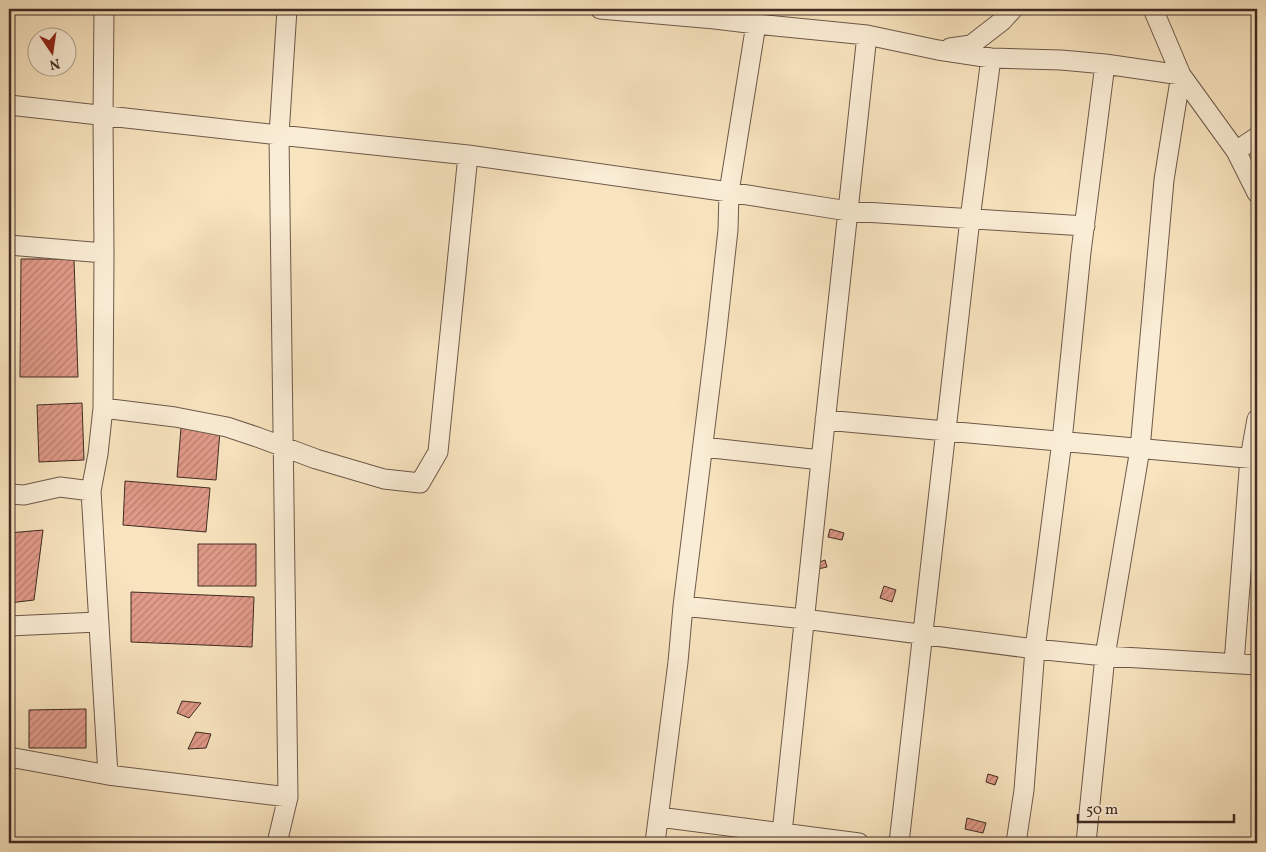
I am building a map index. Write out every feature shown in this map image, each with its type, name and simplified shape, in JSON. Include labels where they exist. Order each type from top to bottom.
[{"type":"street","points":[[104,9],[103,408],[98,454],[91,491],[108,775]]},
{"type":"street","points":[[276,843],[288,797],[279,135],[287,9]]},
{"type":"street","points":[[600,9],[715,14],[756,24],[867,35],[938,50],[991,58],[1061,60],[1181,75]]},
{"type":"street","points":[[938,50],[971,45],[1002,21],[1013,9]]},
{"type":"street","points":[[1153,9],[1181,75],[1236,151],[1257,193]]},
{"type":"street","points":[[655,843],[716,338],[728,230],[729,192],[756,24]]},
{"type":"street","points":[[782,833],[867,35]]},
{"type":"street","points":[[899,843],[970,219],[991,58]]},
{"type":"street","points":[[1016,843],[1024,790],[1036,649],[1105,64]]},
{"type":"street","points":[[1086,843],[1105,656],[1140,448],[1164,180],[1181,75]]},
{"type":"street","points":[[9,105],[468,155],[848,211],[1085,226]]},
{"type":"street","points":[[1236,151],[1257,137]]},
{"type":"street","points":[[103,408],[188,419],[227,427],[316,459],[384,479],[420,484],[438,452],[468,155]]},
{"type":"street","points":[[9,246],[104,253]]},
{"type":"street","points":[[1234,663],[1257,419]]},
{"type":"street","points":[[825,420],[1254,458]]},
{"type":"street","points":[[703,447],[821,460]]},
{"type":"street","points":[[9,494],[24,494],[60,487],[91,491]]},
{"type":"street","points":[[683,606],[804,619],[1036,649],[1105,656],[1257,665]]},
{"type":"street","points":[[9,626],[98,622]]},
{"type":"street","points":[[9,757],[108,775],[288,797]]},
{"type":"street","points":[[658,817],[859,843]]},
{"type":"building","points":[[21,259],[74,259],[78,377],[20,377]]},
{"type":"building","points":[[82,403],[84,460],[39,462],[37,405]]},
{"type":"building","points":[[181,428],[220,431],[216,480],[177,477]]},
{"type":"building","points":[[125,481],[210,488],[206,532],[123,525]]},
{"type":"building","points":[[830,529],[844,533],[842,540],[828,537]]},
{"type":"building","points":[[43,530],[34,600],[9,603],[9,533]]},
{"type":"building","points":[[198,544],[256,544],[256,586],[198,586]]},
{"type":"building","points":[[825,560],[827,567],[818,569],[817,563]]},
{"type":"building","points":[[884,586],[896,590],[892,602],[880,598]]},
{"type":"building","points":[[131,592],[254,597],[252,647],[131,642]]},
{"type":"building","points":[[182,701],[201,703],[189,718],[177,713]]},
{"type":"building","points":[[86,709],[86,748],[29,748],[29,710]]},
{"type":"building","points":[[196,732],[211,734],[206,748],[188,749]]},
{"type":"building","points":[[988,774],[998,777],[995,785],[986,782]]},
{"type":"building","points":[[967,818],[986,823],[983,833],[965,829]]}]
